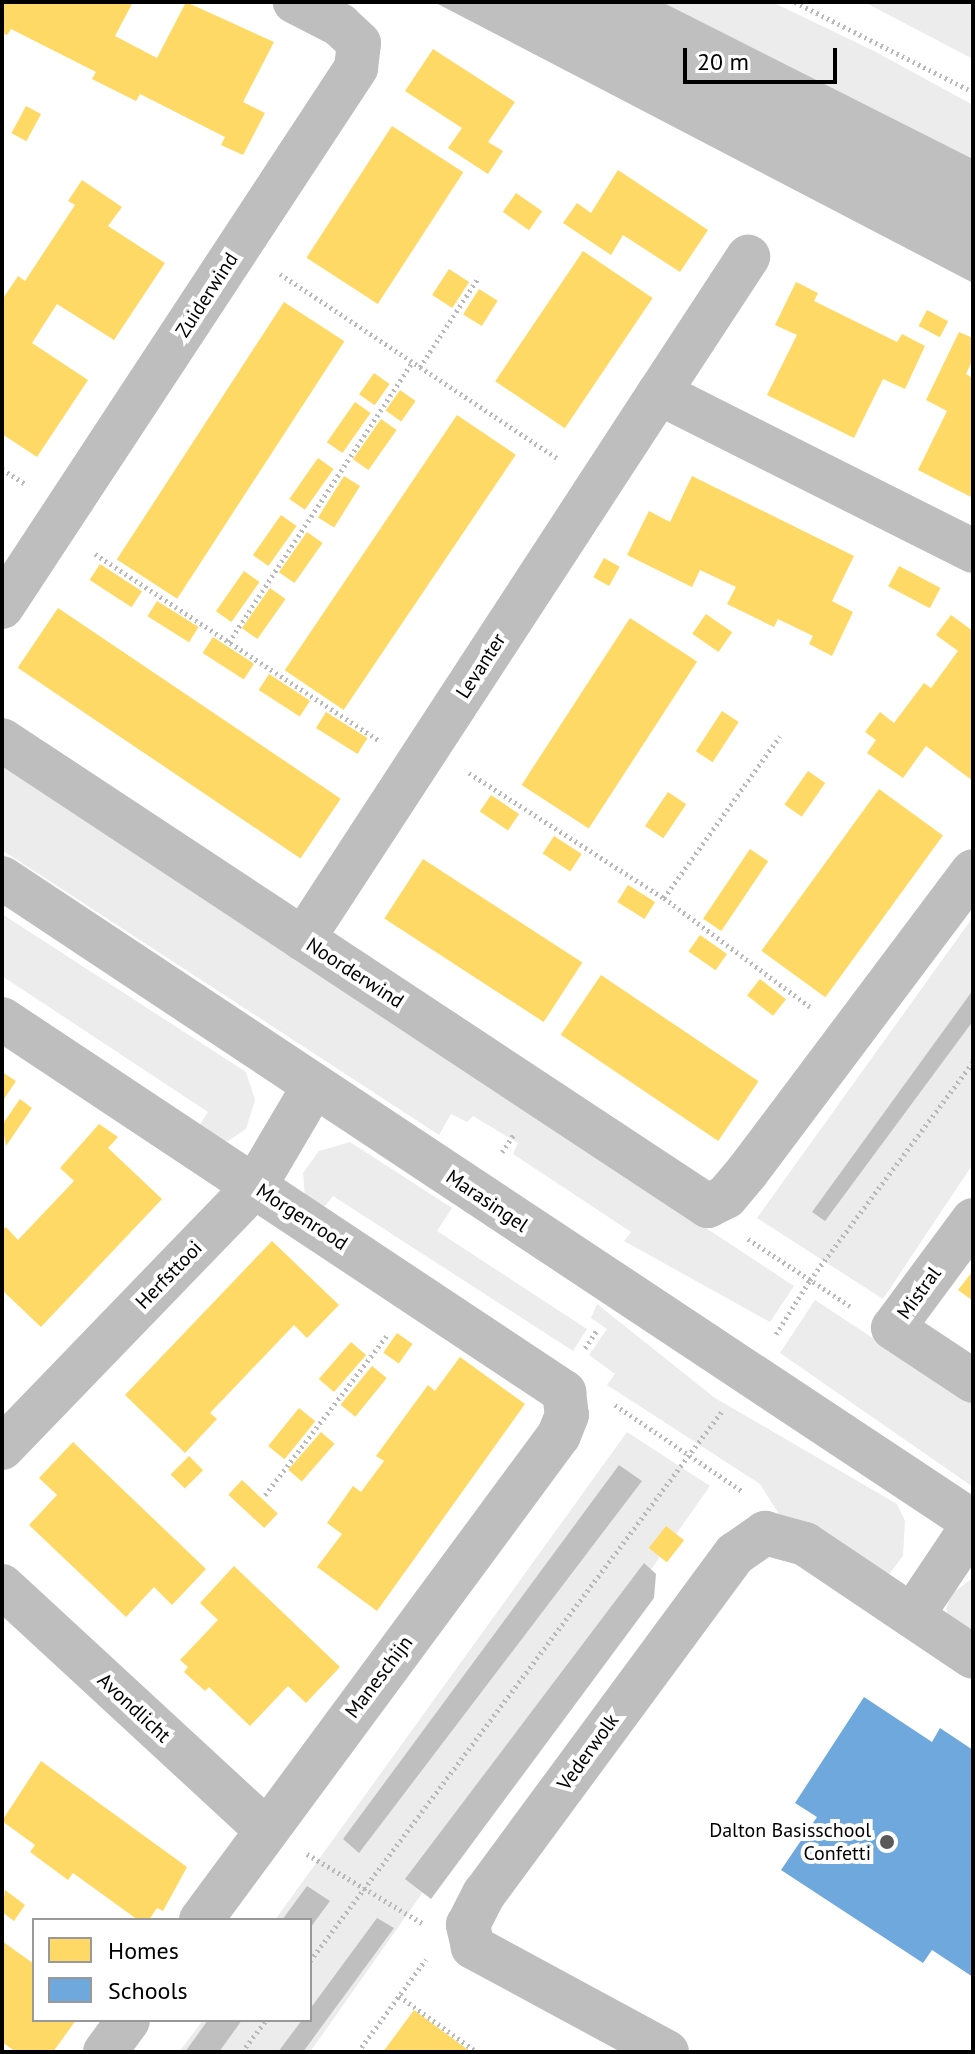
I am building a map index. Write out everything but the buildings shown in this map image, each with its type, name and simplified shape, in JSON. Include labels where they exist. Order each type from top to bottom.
[{"type":"street","name":"Zuiderwind","points":[[2,607],[356,68],[359,43],[340,25],[295,2]]},
{"type":"street","name":"Levanter","points":[[303,939],[748,257]]},
{"type":"street","points":[[659,393],[973,551]]},
{"type":"street","name":"Noorderwind","points":[[2,740],[708,1206]]},
{"type":"street","points":[[708,1206],[726,1197],[747,1172],[973,871]]},
{"type":"street","name":"Marasingel","points":[[2,878],[973,1523]]},
{"type":"street","name":"Morgenrood","points":[[2,1019],[544,1375],[564,1392],[562,1420]]},
{"type":"street","name":"Herfsttooi","points":[[2,1448],[255,1186],[314,1086]]},
{"type":"street","name":"Mistral","points":[[973,1220],[893,1328],[973,1381]]},
{"type":"street","name":"Maneschijn","points":[[202,1918],[562,1420]]},
{"type":"street","points":[[912,1616],[973,1523]]},
{"type":"street","points":[[765,1533],[805,1544],[973,1657]]},
{"type":"street","name":"Vederwolk","points":[[458,1941],[484,1894],[735,1554],[765,1533]]},
{"type":"street","name":"Avondlicht","points":[[2,1586],[265,1829]]},
{"type":"street","points":[[458,1941],[667,2052]]},
{"type":"street","points":[[105,2052],[127,2022]]},
{"type":"path","points":[[795,2],[973,92]]},
{"type":"path","points":[[239,246],[599,486]]},
{"type":"path","points":[[420,367],[479,277]]},
{"type":"path","points":[[229,642],[412,362]]},
{"type":"path","points":[[54,528],[229,642],[664,898],[849,1037]]},
{"type":"path","points":[[664,898],[780,736]]},
{"type":"path","points":[[312,1958],[691,1455],[810,1280],[973,1062]]},
{"type":"path","points":[[708,1206],[730,1228],[810,1280],[893,1328]]},
{"type":"path","points":[[265,1495],[419,1293]]},
{"type":"path","points":[[562,1420],[606,1399],[749,1495],[765,1533]]},
{"type":"path","points":[[265,1829],[458,1941],[399,1996],[358,2052]]},
{"type":"path","points":[[399,1996],[477,2052]]},
{"type":"path","points":[[242,2052],[264,2022]]},
{"type":"shaded area","points":[[434,2],[662,2],[973,159],[973,283]]},
{"type":"shaded area","points":[[662,2],[772,2],[874,51],[973,105],[973,159]]},
{"type":"shaded area","points":[[864,2],[973,2],[973,59]]},
{"type":"shaded area","points":[[2,764],[794,1286],[770,1322],[624,1241],[631,1232],[513,1154],[518,1143],[473,1116],[467,1122],[451,1114],[439,1135],[2,850]]},
{"type":"shaded area","points":[[2,914],[246,1072],[255,1100],[246,1129],[228,1141],[212,1139],[197,1129],[208,1112],[2,976]]},
{"type":"shaded area","points":[[973,917],[973,1164],[883,1299],[757,1218]]},
{"type":"shaded area","points":[[973,990],[973,1021],[825,1221],[812,1212]]},
{"type":"shaded area","points":[[350,1142],[452,1208],[437,1231],[587,1329],[573,1351],[333,1196],[321,1211],[305,1198],[303,1173],[319,1151]]},
{"type":"shaded area","points":[[815,1300],[973,1404],[973,1487],[780,1353]]},
{"type":"shaded area","points":[[597,1304],[715,1398],[897,1504],[905,1521],[903,1556],[887,1577],[779,1514],[760,1484],[607,1385],[615,1374],[589,1355],[607,1329],[591,1318]]},
{"type":"shaded area","points":[[627,1432],[710,1486],[310,2052],[179,2052],[202,2022],[312,2022],[312,1918],[276,1918]]},
{"type":"shaded area","points":[[619,1465],[642,1481],[359,1853],[343,1839]]},
{"type":"shaded area","points":[[644,1563],[656,1574],[654,1598],[431,1899],[405,1879]]},
{"type":"shaded area","points":[[973,1578],[973,1644],[956,1633],[946,1609],[951,1594]]},
{"type":"shaded area","points":[[307,1886],[330,1901],[312,1925],[312,1918],[283,1918]]},
{"type":"shaded area","points":[[377,1918],[394,1928],[303,2052],[278,2052],[300,2022],[312,2022],[312,2006]]},
{"type":"shaded area","points":[[207,2022],[241,2022],[219,2052],[185,2052]]},
{"type":"place","name":"Dalton Basisschool Confetti","points":[[887,1842]]}]
